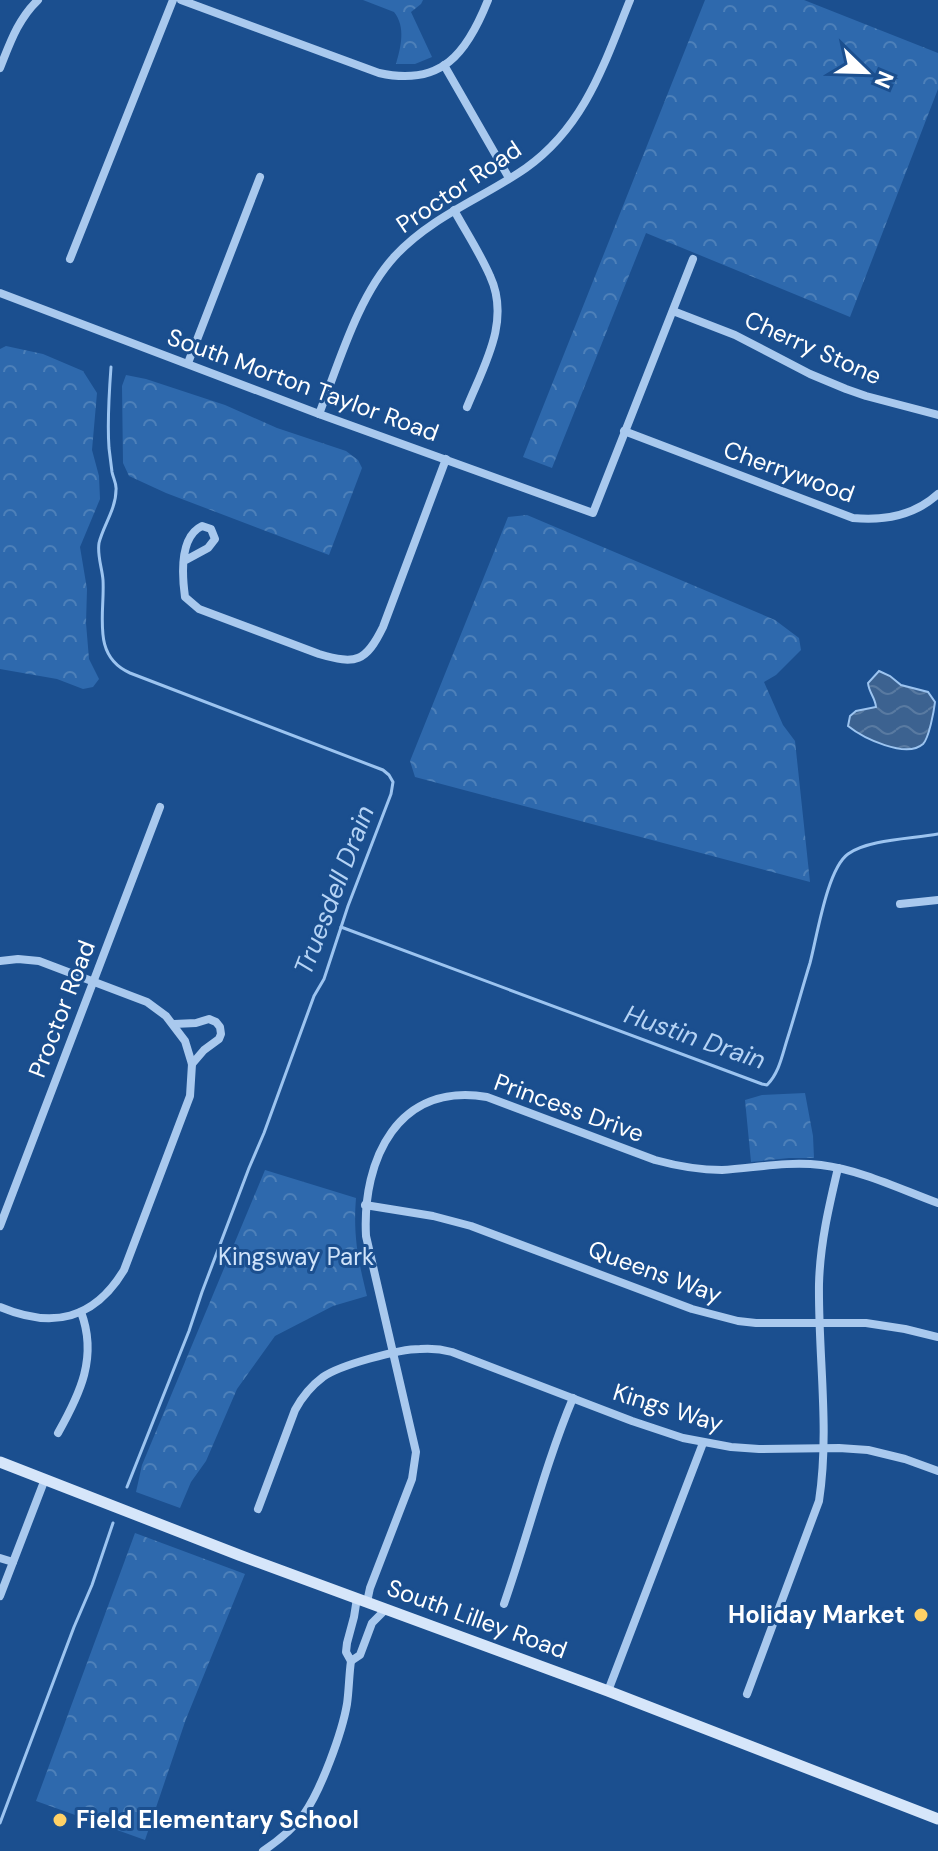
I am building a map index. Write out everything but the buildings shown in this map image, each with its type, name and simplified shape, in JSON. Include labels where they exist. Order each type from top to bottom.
[{"type":"street","points":[[0,68],[16,28],[38,0]]},
{"type":"street","points":[[70,259],[173,0]]},
{"type":"street","points":[[181,0],[379,73],[397,76],[430,71],[460,53],[477,28],[488,0]]},
{"type":"street","name":"Proctor Road","points":[[319,414],[361,308],[378,278],[395,256],[431,224],[544,154],[576,118],[597,81],[630,0]]},
{"type":"street","points":[[444,65],[509,178]]},
{"type":"street","points":[[188,363],[260,177]]},
{"type":"street","points":[[454,210],[490,275],[498,310],[495,334],[467,407]]},
{"type":"street","points":[[624,431],[693,259]]},
{"type":"street","name":"South Morton Taylor Road","points":[[0,293],[319,414],[593,513],[624,431]]},
{"type":"street","name":"Cherry Stone","points":[[673,311],[735,335],[846,389],[938,415]]},
{"type":"street","name":"Cherrywood","points":[[624,431],[853,518],[897,517],[920,507],[938,494]]},
{"type":"street","points":[[184,561],[208,548],[215,539],[211,529],[202,526],[193,530],[187,545],[184,561],[182,574],[185,597],[199,609],[319,654],[340,661],[359,659],[374,645],[383,627],[446,459]]},
{"type":"street","name":"Proctor Road","points":[[0,1226],[160,807]]},
{"type":"street","points":[[900,904],[938,900]]},
{"type":"street","points":[[0,961],[39,961],[147,1002],[174,1024],[185,1041],[192,1064],[187,1106],[116,1284],[94,1305],[70,1316],[47,1319],[0,1307]]},
{"type":"street","points":[[174,1024],[209,1019],[220,1027],[219,1039],[192,1064]]},
{"type":"street","name":"Princess Drive","points":[[263,1851],[298,1822],[328,1765],[347,1704],[351,1661],[346,1652],[354,1617],[370,1588],[416,1463],[415,1441],[366,1236],[365,1205],[375,1162],[383,1142],[404,1117],[420,1106],[439,1099],[458,1095],[477,1096],[496,1100],[655,1160],[679,1166],[719,1170],[796,1164],[838,1168],[938,1203]]},
{"type":"street","points":[[747,1694],[816,1510],[822,1481],[819,1281],[827,1213],[838,1168]]},
{"type":"street","name":"Queens Way","points":[[365,1205],[433,1216],[471,1226],[722,1318],[756,1323],[876,1324],[938,1337]]},
{"type":"street","points":[[58,1433],[87,1365],[88,1335],[81,1312]]},
{"type":"street","name":"Kings Way","points":[[258,1509],[302,1397],[320,1379],[341,1368],[418,1348],[446,1351],[667,1433],[703,1443],[759,1449],[853,1448],[882,1452],[938,1471]]},
{"type":"street","points":[[504,1604],[525,1544],[544,1474],[573,1398]]},
{"type":"street","points":[[608,1691],[703,1443]]},
{"type":"street","name":"South Lilley Road","points":[[0,1462],[938,1819]]},
{"type":"street","points":[[0,1596],[45,1479]]},
{"type":"street","points":[[0,1558],[13,1562]]},
{"type":"street","name":"Princess Drive","points":[[351,1661],[360,1655],[372,1623],[386,1609]]},
{"type":"green space","points":[[363,0],[423,0],[411,12],[432,57],[415,64],[396,64],[401,37],[398,18],[394,12]]},
{"type":"green space","points":[[705,0],[804,0],[938,53],[938,89],[850,317],[646,233],[552,468],[523,457]]},
{"type":"green space","points":[[6,346],[43,354],[83,371],[97,393],[92,450],[99,476],[100,499],[80,547],[87,589],[89,659],[99,679],[93,687],[83,689],[57,679],[0,669],[0,349]]},
{"type":"green space","points":[[126,375],[225,405],[277,428],[346,451],[358,460],[362,468],[329,555],[129,476],[123,463],[122,386]]},
{"type":"green space","points":[[527,515],[775,620],[799,638],[801,650],[776,675],[764,682],[783,725],[795,741],[810,882],[415,777],[410,761],[508,517]]},
{"type":"green space","points":[[805,1093],[814,1158],[751,1162],[745,1100],[762,1095]]},
{"type":"green space","name":"Kingsway Park","points":[[265,1170],[356,1198],[357,1247],[367,1296],[333,1306],[275,1336],[237,1389],[206,1461],[191,1482],[180,1508],[136,1492],[142,1465]]},
{"type":"green space","points":[[135,1533],[245,1574],[186,1719],[145,1840],[36,1801]]},
{"type":"water","points":[[879,671],[901,685],[928,692],[935,702],[927,736],[923,744],[916,748],[885,745],[848,726],[850,716],[856,711],[876,707],[868,683]]},
{"type":"waterway","name":"Truesdell Drain","points":[[111,367],[108,438],[116,488],[114,504],[99,548],[103,580],[103,633],[110,656],[118,666],[130,673],[383,770],[393,782],[324,979],[314,996],[189,1331],[127,1487]]},
{"type":"waterway","name":"Hustin Drain","points":[[341,927],[767,1085],[782,1058],[829,888],[841,862],[848,854],[867,845],[938,834]]},
{"type":"waterway","name":"Truesdell Drain","points":[[0,1823],[113,1523]]},
{"type":"place","name":"Holiday Market","points":[[921,1615]]},
{"type":"place","name":"Field Elementary School","points":[[60,1820]]}]
